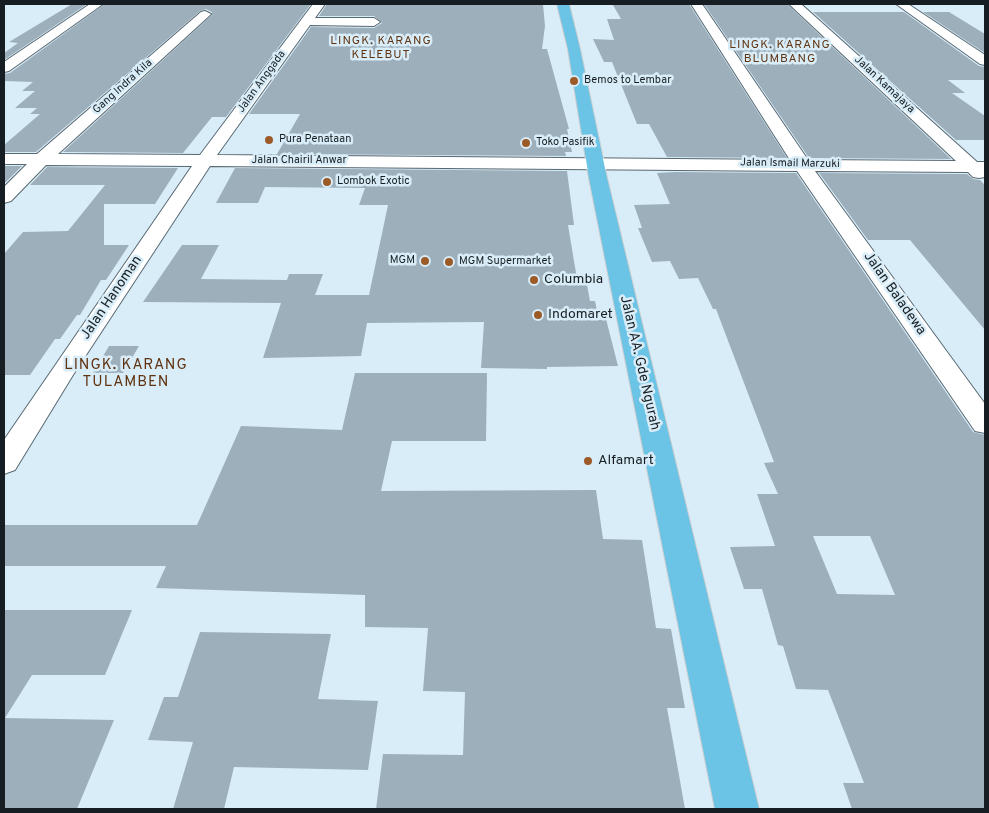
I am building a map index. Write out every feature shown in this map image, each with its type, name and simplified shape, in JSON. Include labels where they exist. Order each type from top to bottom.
[{"type":"main road","name":"Jalan AA. Gde Ngurah","points":[[563,4],[574,49],[595,162],[737,809]]},
{"type":"street","points":[[4,68],[97,4]]},
{"type":"street","name":"Jalan Anggada","points":[[205,160],[319,4]]},
{"type":"street","name":"Jalan Baladewa","points":[[697,4],[802,164],[985,424]]},
{"type":"street","name":"Jalan Kamajaya","points":[[796,4],[978,167],[985,179]]},
{"type":"street","points":[[901,4],[985,61]]},
{"type":"street","name":"Gang Indra Kila","points":[[4,197],[42,159],[204,14]]},
{"type":"street","points":[[306,21],[374,22]]},
{"type":"street","name":"Jalan Chairil Anwar","points":[[4,159],[595,162]]},
{"type":"street","name":"Jalan Hanoman","points":[[4,463],[66,366],[205,160]]},
{"type":"street","name":"Jalan Ismail Marzuki","points":[[595,162],[978,167]]},
{"type":"building","points":[[72,4],[87,4],[4,60],[4,53],[18,43],[9,42]]},
{"type":"building","points":[[105,4],[311,4],[226,117],[212,117],[183,153],[63,152],[212,15],[212,12],[206,9],[200,11],[36,152],[4,152],[4,145],[40,114],[30,114],[37,108],[15,108],[35,91],[22,91],[33,82],[4,81],[4,74],[10,73]]},
{"type":"building","points":[[327,4],[543,4],[545,26],[542,49],[547,49],[569,129],[567,129],[572,152],[565,152],[566,156],[277,154],[300,114],[249,114],[311,27],[374,28],[382,23],[374,16],[319,16]]},
{"type":"building","points":[[689,4],[787,158],[667,157],[649,124],[637,124],[612,62],[604,62],[593,39],[614,40],[607,19],[621,19],[613,5]]},
{"type":"building","points":[[704,4],[787,4],[951,159],[809,158]]},
{"type":"building","points":[[813,12],[904,12],[979,66],[985,67],[985,80],[948,80],[965,93],[952,93],[985,116],[985,140],[956,140]]},
{"type":"building","points":[[923,12],[949,12],[985,34],[985,53]]},
{"type":"building","points":[[4,166],[22,166],[4,184]]},
{"type":"building","points":[[47,167],[178,168],[155,204],[104,204],[104,245],[129,245],[106,280],[101,280],[80,315],[77,315],[60,339],[55,339],[30,375],[4,375],[4,254],[23,232],[68,231],[105,185],[30,185]]},
{"type":"building","points":[[235,168],[567,171],[574,225],[568,225],[578,285],[587,285],[590,301],[595,301],[599,320],[606,319],[618,366],[547,367],[547,369],[481,368],[484,322],[367,323],[361,356],[263,358],[281,303],[143,302],[182,245],[219,245],[201,279],[287,280],[289,274],[323,274],[315,295],[369,295],[388,205],[359,205],[365,188],[265,187],[258,203],[216,203]]},
{"type":"building","points":[[657,173],[796,173],[973,432],[985,435],[985,809],[852,809],[843,783],[864,783],[828,690],[796,689],[783,646],[778,645],[762,589],[744,589],[730,547],[775,546],[757,494],[778,494],[764,463],[774,462],[716,309],[713,309],[698,278],[679,279],[670,261],[652,262],[638,228],[642,228],[634,205],[670,204]],"holes":[[[813,536],[870,536],[895,595],[837,594]]]},
{"type":"building","points":[[819,173],[967,174],[973,179],[980,180],[985,185],[985,330],[910,240],[868,240]]},
{"type":"building","points":[[109,346],[139,346],[123,373],[93,373]]},
{"type":"building","points":[[355,373],[487,373],[486,441],[392,441],[381,491],[596,490],[603,539],[642,540],[656,628],[671,629],[685,708],[667,708],[685,809],[376,809],[383,754],[463,755],[465,692],[423,691],[428,628],[365,627],[365,595],[156,588],[166,566],[4,566],[4,525],[197,525],[241,426],[342,430]]},
{"type":"building","points":[[4,610],[132,610],[105,675],[32,675],[5,718],[114,720],[77,809],[4,809]]},
{"type":"building","points":[[200,632],[331,634],[318,699],[378,701],[368,770],[234,767],[224,809],[173,809],[193,742],[148,740],[164,697],[178,697]]},
{"type":"place","name":"Bemos to Lembar","points":[[574,81]]},
{"type":"place","name":"Pura Penataan","points":[[269,140]]},
{"type":"place","name":"Toko Pasifik","points":[[526,143]]},
{"type":"place","name":"Lombok Exotic","points":[[327,182]]},
{"type":"place","name":"MGM","points":[[425,261]]},
{"type":"place","name":"MGM Supermarket","points":[[449,262]]},
{"type":"place","name":"Columbia","points":[[534,280]]},
{"type":"place","name":"Indomaret","points":[[538,315]]},
{"type":"place","name":"Alfamart","points":[[588,461]]},
{"type":"district","name":"LINGK. KARANG KELEBUT","points":[[381,49]]},
{"type":"district","name":"LINGK. KARANG BLUMBANG","points":[[780,53]]},
{"type":"district","name":"LINGK. KARANG TULAMBEN","points":[[126,374]]}]
